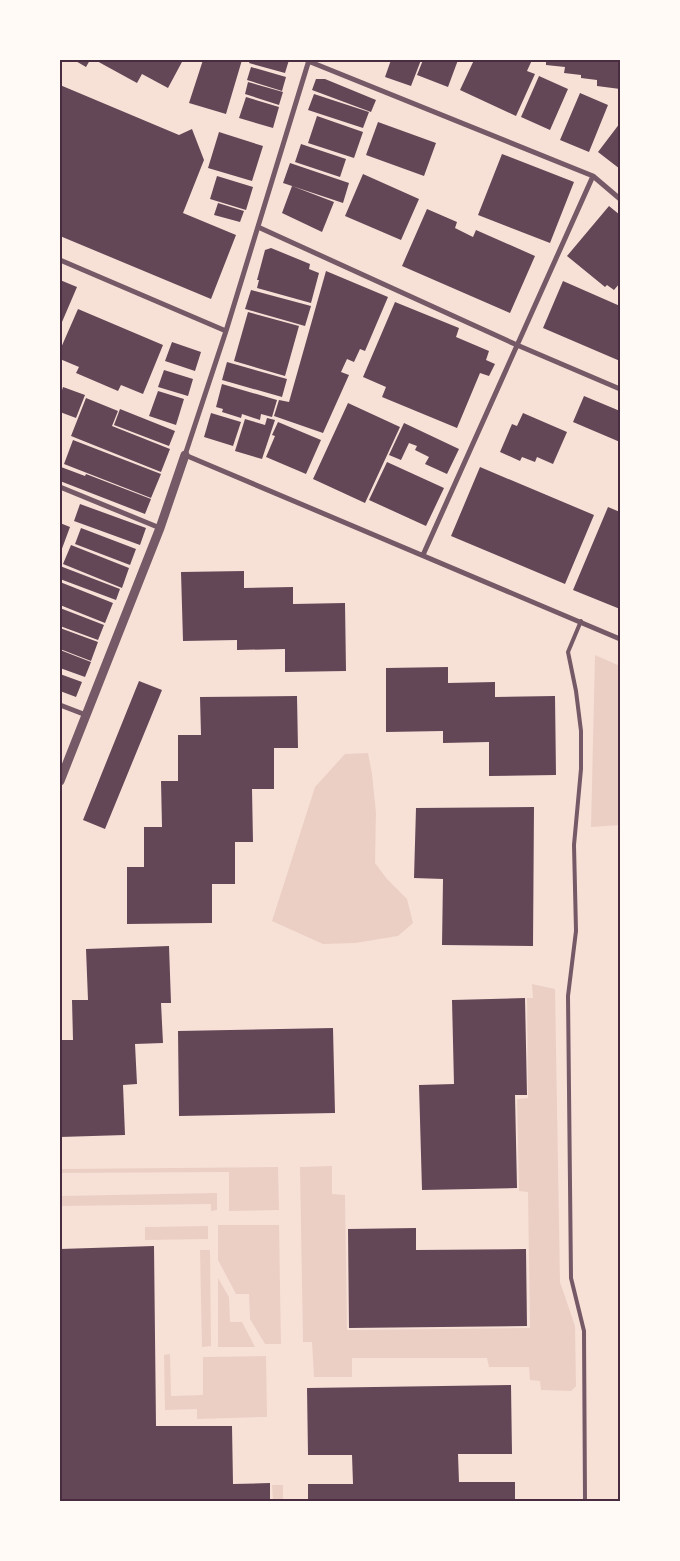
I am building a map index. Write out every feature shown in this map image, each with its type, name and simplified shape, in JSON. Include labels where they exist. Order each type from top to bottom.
[{"type":"street","points":[[60,781],[160,528],[226,331],[308,60],[593,176],[620,199]]},
{"type":"street","points":[[423,555],[593,176]]},
{"type":"street","points":[[258,227],[517,345],[620,389]]},
{"type":"street","points":[[60,260],[226,331]]},
{"type":"street","points":[[185,455],[620,639]]},
{"type":"street","points":[[60,487],[160,528]]},
{"type":"street","points":[[60,705],[86,715]]},
{"type":"lane","points":[[581,621],[568,652],[576,691],[581,731],[582,769],[574,845],[576,931],[568,1006],[571,1278],[584,1331],[585,1501]]},
{"type":"lane","points":[[620,1107],[620,1135]]},
{"type":"shaded area","points":[[595,655],[620,666],[620,825],[591,827]]},
{"type":"shaded area","points":[[368,753],[376,813],[375,863],[387,879],[407,899],[413,923],[398,936],[355,943],[323,944],[272,921],[315,787],[345,754]]},
{"type":"shaded area","points":[[532,984],[555,989],[560,1282],[575,1326],[576,1386],[571,1391],[541,1390],[540,1381],[530,1380],[529,1367],[489,1367],[487,1358],[352,1358],[352,1377],[314,1377],[312,1342],[303,1342],[300,1167],[332,1166],[332,1194],[345,1195],[347,1330],[530,1328],[528,1192],[519,1191],[517,1099],[528,1098],[527,998],[533,998]]},
{"type":"shaded area","points":[[278,1167],[279,1210],[229,1211],[229,1172],[60,1173],[60,1169]]},
{"type":"shaded area","points":[[217,1193],[217,1210],[211,1211],[211,1204],[62,1206],[62,1212],[60,1212],[60,1196]]},
{"type":"shaded area","points":[[218,1225],[279,1225],[281,1344],[265,1344],[250,1319],[249,1294],[236,1294],[218,1260]]},
{"type":"shaded area","points":[[208,1226],[208,1239],[145,1240],[145,1227]]},
{"type":"shaded area","points":[[200,1250],[210,1250],[211,1346],[202,1347]]},
{"type":"shaded area","points":[[218,1278],[229,1297],[230,1322],[242,1322],[255,1347],[218,1347]]},
{"type":"shaded area","points":[[170,1354],[171,1396],[203,1395],[203,1357],[266,1356],[267,1417],[197,1419],[197,1409],[165,1410],[164,1355]]},
{"type":"shaded area","points":[[272,1485],[283,1485],[283,1501],[273,1501]]},
{"type":"building","points":[[74,60],[90,60],[86,67]]},
{"type":"building","points":[[95,60],[183,60],[168,88],[142,74],[137,83]]},
{"type":"building","points":[[203,60],[242,60],[226,114],[189,103]]},
{"type":"building","points":[[250,60],[289,60],[285,73],[249,63]]},
{"type":"building","points":[[391,60],[421,60],[411,86],[385,77]]},
{"type":"building","points":[[423,60],[458,60],[448,87],[417,75]]},
{"type":"building","points":[[474,60],[532,60],[527,71],[535,74],[516,116],[460,90]]},
{"type":"building","points":[[546,60],[620,60],[620,89],[597,86],[597,80],[581,78],[581,75],[564,73],[565,67],[546,65]]},
{"type":"building","points":[[251,67],[286,77],[282,91],[247,80]]},
{"type":"building","points":[[539,76],[568,89],[550,130],[521,117]]},
{"type":"building","points":[[316,79],[325,79],[376,100],[371,112],[312,90]]},
{"type":"building","points":[[248,82],[283,92],[279,105],[245,94]]},
{"type":"building","points":[[60,85],[179,135],[192,129],[204,160],[183,213],[236,235],[211,299],[60,236]]},
{"type":"building","points":[[580,93],[608,105],[589,152],[560,140]]},
{"type":"building","points":[[314,94],[369,112],[363,128],[308,110]]},
{"type":"building","points":[[246,97],[279,107],[273,128],[239,118]]},
{"type":"building","points":[[317,116],[363,132],[354,158],[308,143]]},
{"type":"building","points":[[378,122],[436,143],[424,176],[366,155]]},
{"type":"building","points":[[620,123],[620,169],[598,152]]},
{"type":"building","points":[[219,132],[263,146],[252,181],[208,168]]},
{"type":"building","points":[[301,144],[346,159],[340,177],[295,162]]},
{"type":"building","points":[[502,154],[574,182],[550,243],[478,215]]},
{"type":"building","points":[[290,163],[349,183],[343,203],[283,183]]},
{"type":"building","points":[[363,174],[419,199],[401,240],[345,216]]},
{"type":"building","points":[[217,176],[253,187],[246,210],[210,199]]},
{"type":"building","points":[[292,186],[334,202],[322,232],[282,213]]},
{"type":"building","points":[[218,203],[244,211],[240,222],[214,215]]},
{"type":"building","points":[[609,206],[620,215],[620,283],[614,290],[607,285],[605,287],[567,256]]},
{"type":"building","points":[[427,209],[457,222],[455,228],[473,237],[476,230],[535,256],[510,313],[402,266]]},
{"type":"building","points":[[271,248],[310,264],[309,269],[319,273],[311,303],[257,288],[259,280],[257,280],[265,250]]},
{"type":"building","points":[[326,271],[388,297],[365,351],[360,349],[354,362],[347,359],[341,372],[349,375],[323,433],[274,416],[279,400],[289,402]]},
{"type":"building","points":[[60,280],[77,287],[62,322],[60,321]]},
{"type":"building","points":[[563,281],[620,306],[620,361],[543,328]]},
{"type":"building","points":[[251,290],[311,306],[305,326],[245,309]]},
{"type":"building","points":[[395,302],[459,328],[456,337],[489,351],[486,360],[495,364],[489,376],[480,373],[457,428],[382,397],[386,387],[363,377]]},
{"type":"building","points":[[78,309],[163,345],[143,394],[121,385],[118,391],[76,373],[79,367],[60,359],[60,350]]},
{"type":"building","points":[[248,312],[299,326],[285,376],[234,361]]},
{"type":"building","points":[[172,342],[201,352],[195,371],[165,361]]},
{"type":"building","points":[[227,362],[287,379],[282,397],[222,380]]},
{"type":"building","points":[[164,370],[193,379],[188,396],[158,387]]},
{"type":"building","points":[[222,384],[277,400],[272,417],[261,414],[260,420],[242,414],[241,418],[222,412],[223,409],[216,407]]},
{"type":"building","points":[[63,387],[85,395],[76,418],[60,412],[60,396]]},
{"type":"building","points":[[158,391],[184,399],[176,425],[149,416]]},
{"type":"building","points":[[584,396],[620,411],[620,442],[573,422]]},
{"type":"building","points":[[86,398],[118,411],[112,426],[170,449],[161,472],[71,436]]},
{"type":"building","points":[[348,403],[400,427],[365,503],[313,479]]},
{"type":"building","points":[[120,409],[175,431],[169,446],[114,425]]},
{"type":"building","points":[[211,413],[241,422],[233,446],[204,437]]},
{"type":"building","points":[[523,413],[567,432],[553,464],[537,457],[535,462],[522,457],[520,461],[500,452],[512,424],[517,426]]},
{"type":"building","points":[[267,418],[275,420],[262,459],[235,451],[245,419],[265,425]]},
{"type":"building","points":[[278,422],[321,440],[306,474],[266,457],[275,436],[272,435]]},
{"type":"building","points":[[404,423],[459,449],[447,474],[425,464],[429,457],[415,450],[417,446],[409,443],[401,460],[389,455]]},
{"type":"building","points":[[73,440],[161,474],[151,498],[64,464]]},
{"type":"building","points":[[387,462],[444,488],[426,526],[369,500]]},
{"type":"building","points":[[61,467],[85,476],[86,474],[151,499],[145,514],[60,481]]},
{"type":"building","points":[[480,467],[594,515],[565,584],[451,536]]},
{"type":"building","points":[[80,504],[146,528],[140,545],[74,521]]},
{"type":"building","points":[[608,507],[620,512],[620,609],[573,590]]},
{"type":"building","points":[[60,523],[70,527],[60,554]]},
{"type":"building","points":[[81,528],[136,549],[130,565],[75,544]]},
{"type":"building","points":[[71,545],[129,568],[122,588],[63,564]]},
{"type":"building","points":[[60,566],[120,589],[116,600],[60,579]]},
{"type":"building","points":[[244,571],[244,588],[293,587],[293,604],[345,603],[346,671],[285,672],[285,649],[237,650],[237,640],[183,641],[181,572]]},
{"type":"building","points":[[60,582],[113,603],[105,623],[60,605]]},
{"type":"building","points":[[60,608],[104,625],[98,640],[60,626]]},
{"type":"building","points":[[60,628],[98,642],[91,661],[60,649]]},
{"type":"building","points":[[60,650],[91,662],[85,677],[60,668]]},
{"type":"building","points":[[448,667],[448,683],[495,682],[495,697],[555,696],[556,775],[489,776],[489,742],[443,743],[443,731],[386,732],[386,668]]},
{"type":"building","points":[[60,674],[82,682],[76,697],[60,691]]},
{"type":"building","points":[[139,681],[162,690],[105,829],[83,820]]},
{"type":"building","points":[[297,696],[298,748],[274,748],[274,789],[252,789],[253,842],[235,842],[235,884],[212,884],[212,923],[127,924],[127,867],[144,867],[144,827],[162,827],[161,781],[178,781],[178,735],[201,735],[200,697]]},
{"type":"building","points":[[534,807],[533,946],[442,945],[443,879],[414,878],[416,808]]},
{"type":"building","points":[[169,946],[171,1003],[161,1003],[163,1043],[135,1044],[137,1084],[123,1085],[125,1135],[60,1137],[60,1040],[73,1040],[72,1000],[88,1000],[86,949]]},
{"type":"building","points":[[525,998],[527,1095],[515,1095],[517,1188],[422,1190],[419,1085],[454,1084],[452,1000]]},
{"type":"building","points":[[333,1028],[335,1113],[179,1116],[178,1031]]},
{"type":"building","points":[[416,1228],[416,1250],[526,1249],[527,1326],[349,1328],[348,1229]]},
{"type":"building","points":[[154,1246],[156,1426],[232,1426],[233,1484],[270,1483],[270,1501],[60,1501],[60,1249]]},
{"type":"building","points":[[511,1385],[512,1454],[458,1454],[459,1482],[515,1482],[515,1501],[308,1501],[308,1484],[353,1484],[352,1455],[308,1455],[307,1388]]}]
